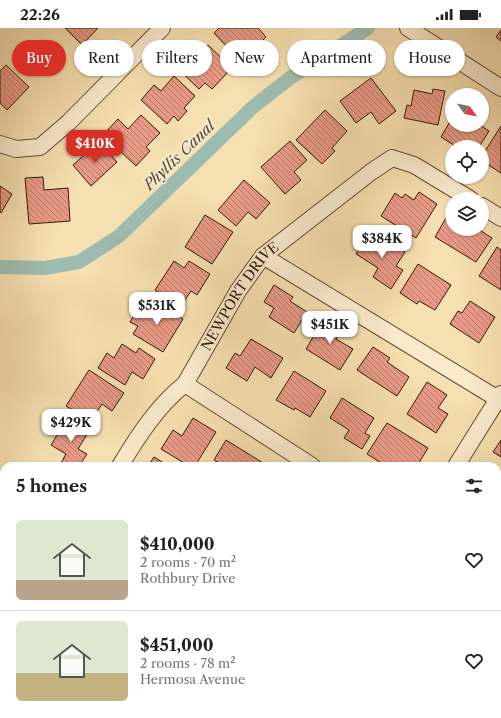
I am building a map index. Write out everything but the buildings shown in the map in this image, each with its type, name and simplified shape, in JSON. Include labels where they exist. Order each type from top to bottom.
[{"type":"street","points":[[408,28],[501,88]]},
{"type":"street","points":[[0,144],[16,149],[40,147],[69,122],[156,30]]},
{"type":"street","name":"NEWPORT DRIVE","points":[[122,462],[140,434],[174,393],[185,384],[238,291],[263,256],[371,172],[392,158],[414,165],[458,192]]},
{"type":"street","points":[[489,210],[501,218]]},
{"type":"street","points":[[263,256],[499,397],[458,462]]},
{"type":"street","points":[[185,384],[306,462]]},
{"type":"waterway","name":"Phyllis Canal","points":[[0,267],[45,268],[79,262],[119,236],[253,107],[290,78],[368,28]]}]
